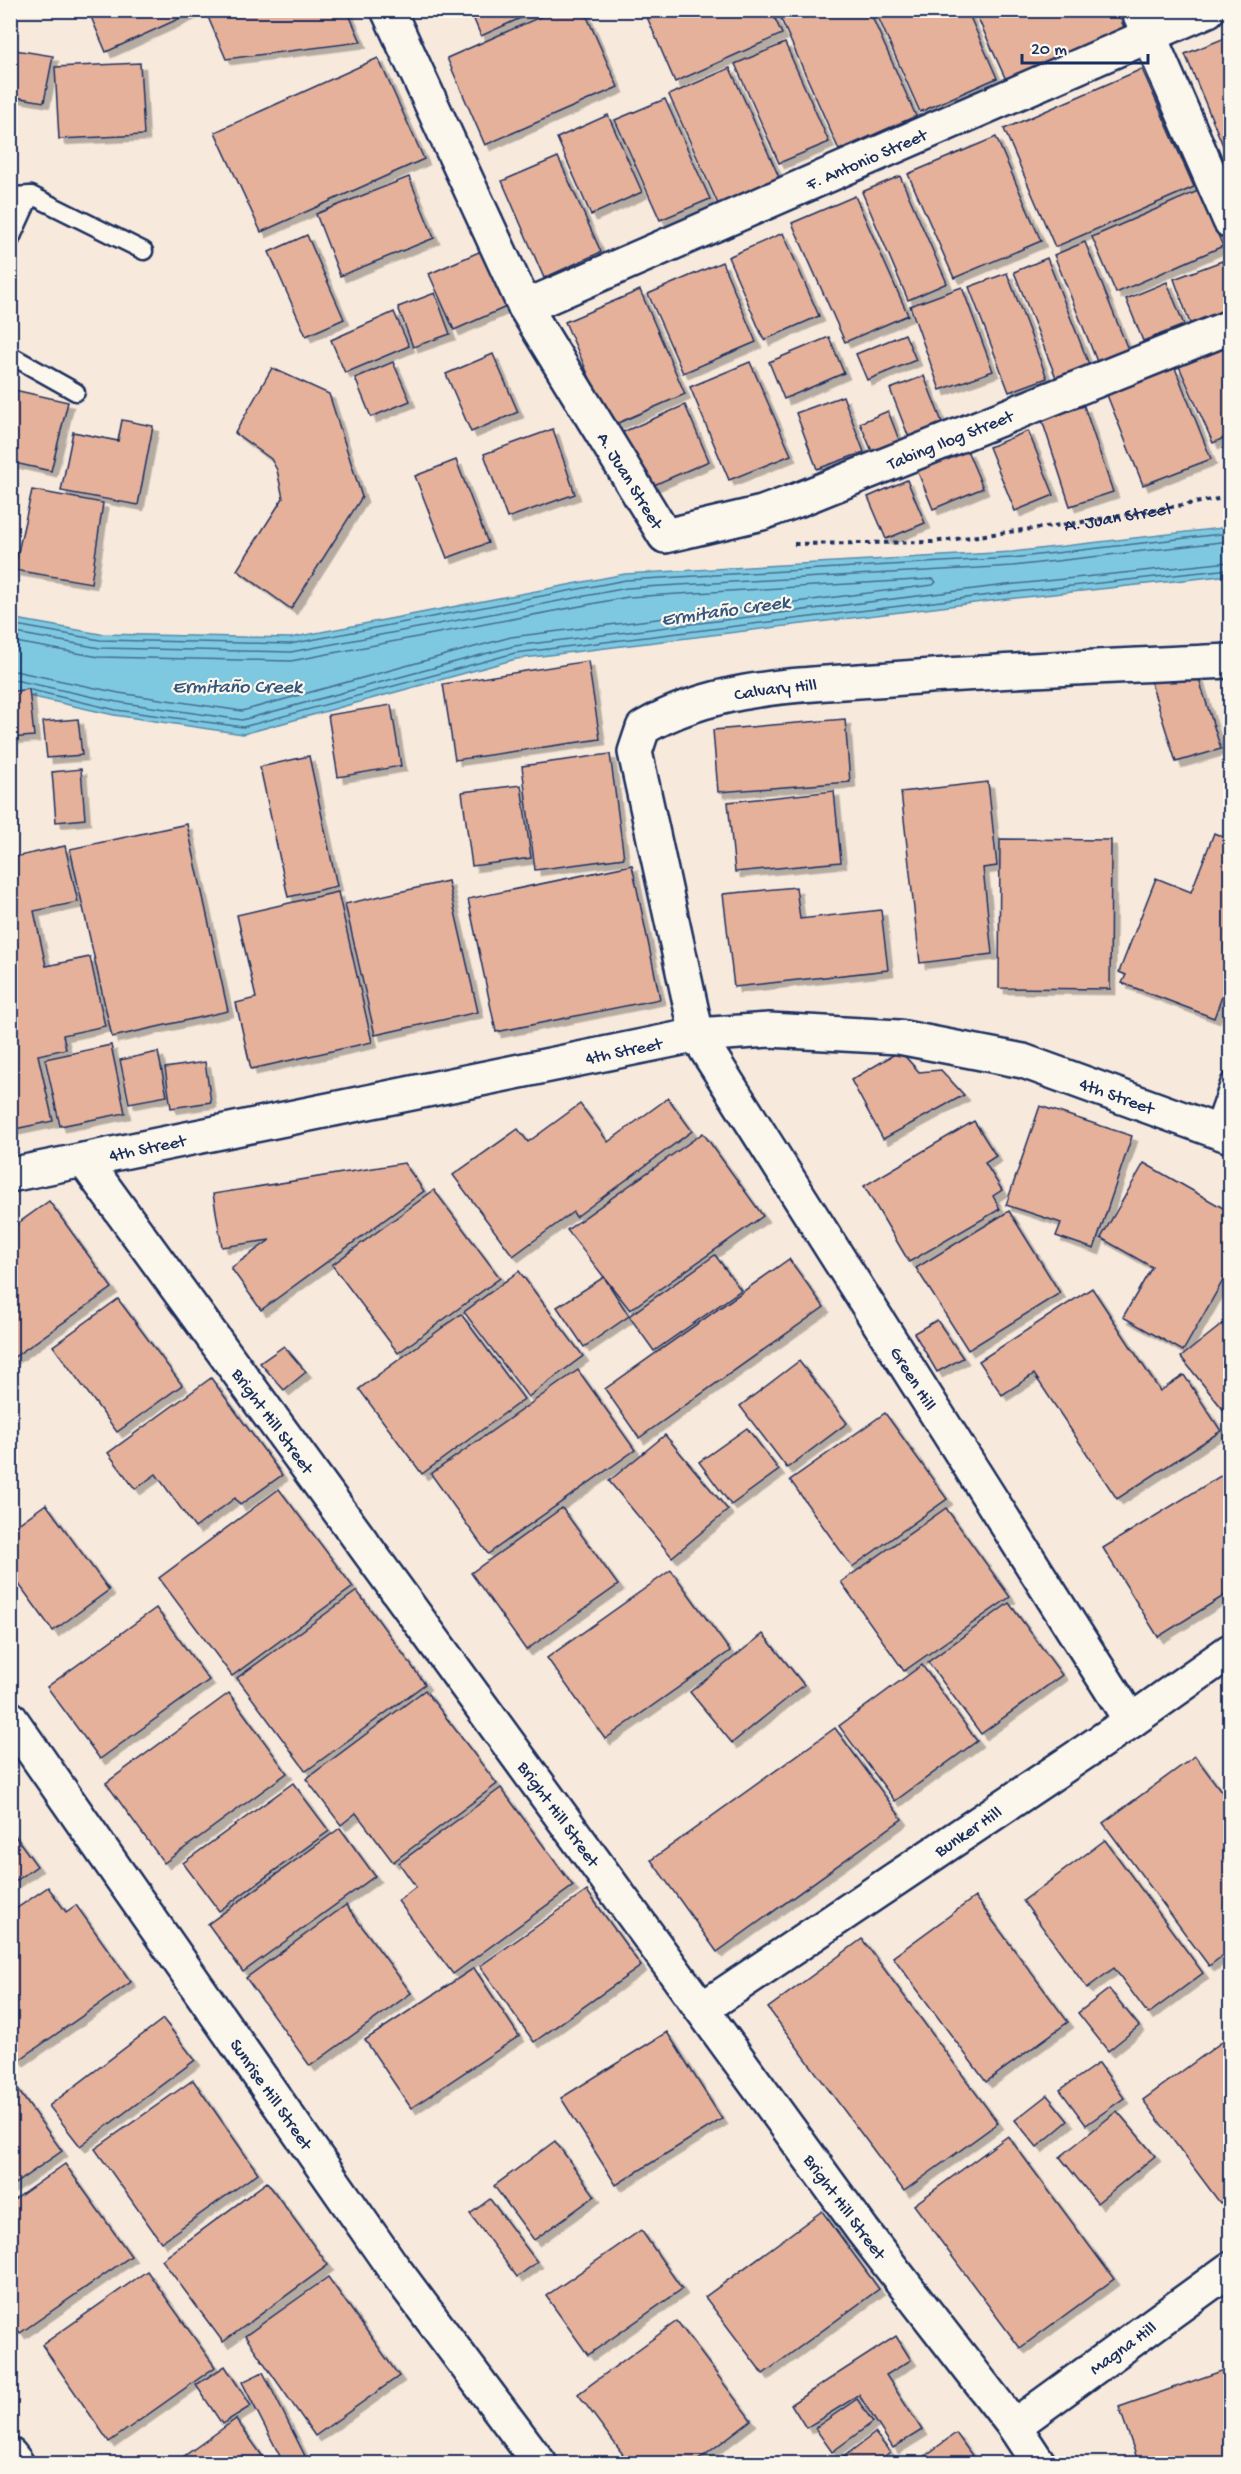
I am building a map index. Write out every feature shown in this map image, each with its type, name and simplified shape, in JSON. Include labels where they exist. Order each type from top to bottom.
[{"type":"street","name":"A. Juan Street","points":[[388,10],[525,307],[665,536]]},
{"type":"street","name":"F. Antonio Street","points":[[525,307],[1144,23],[1208,10]]},
{"type":"street","points":[[1144,23],[1230,221]]},
{"type":"street","name":"Tabing Ilog Street","points":[[665,536],[762,513],[795,501],[1230,327]]},
{"type":"street","name":"Calvary Hill","points":[[697,1035],[635,752],[643,728],[666,714],[752,689],[927,676],[1230,661]]},
{"type":"street","name":"4th Street","points":[[10,1175],[697,1035],[769,1030],[899,1037],[1023,1061],[1222,1132]]},
{"type":"street","name":"Green Hill","points":[[697,1035],[1131,1721]]},
{"type":"street","name":"Bright Hill Street","points":[[84,1160],[864,2231],[1014,2426],[1039,2463]]},
{"type":"street","name":"Bunker Hill","points":[[702,2008],[1131,1721],[1230,1651]]},
{"type":"street","name":"Sunrise Hill Street","points":[[10,1718],[392,2266],[540,2463]]},
{"type":"street","name":"Magna Hill","points":[[1014,2426],[1230,2269]]},
{"type":"street","points":[[10,2455],[17,2463]]},
{"type":"lane","points":[[10,196],[32,195],[144,251]]},
{"type":"lane","points":[[10,240],[32,195]]},
{"type":"lane","points":[[10,355],[76,392]]},
{"type":"lane","points":[[1222,1132],[1230,1081]]},
{"type":"path","name":"A. Juan Street","points":[[783,544],[933,542],[1076,523],[1230,497]]},
{"type":"water","name":"Ermitaño Creek","points":[[1230,527],[1230,575],[1007,599],[516,659],[243,734],[114,715],[11,692],[10,618],[100,634],[290,638],[625,574],[1012,552]]},
{"type":"building","points":[[88,10],[198,10],[106,52]]},
{"type":"building","points":[[205,10],[347,10],[361,42],[226,59]]},
{"type":"building","points":[[470,10],[538,10],[481,36]]},
{"type":"building","points":[[556,10],[584,10],[618,87],[485,145],[447,58]]},
{"type":"building","points":[[644,10],[771,10],[782,34],[675,82]]},
{"type":"building","points":[[777,10],[869,10],[916,116],[839,150]]},
{"type":"building","points":[[875,10],[967,10],[997,78],[920,112]]},
{"type":"building","points":[[984,10],[1117,10],[1125,30],[1007,82],[976,14]]},
{"type":"building","points":[[1230,36],[1230,160],[1229,160],[1185,54]]},
{"type":"building","points":[[785,43],[829,142],[779,163],[735,64]]},
{"type":"building","points":[[15,50],[53,56],[44,102],[10,96],[10,76]]},
{"type":"building","points":[[378,58],[424,159],[261,232],[215,132]]},
{"type":"building","points":[[140,63],[144,135],[59,139],[55,67]]},
{"type":"building","points":[[730,68],[779,177],[718,204],[669,95]]},
{"type":"building","points":[[1142,69],[1194,187],[1055,247],[1004,129]]},
{"type":"building","points":[[665,99],[710,199],[660,220],[615,120]]},
{"type":"building","points":[[608,115],[642,192],[591,215],[557,138]]},
{"type":"building","points":[[996,137],[1041,241],[954,278],[908,174]]},
{"type":"building","points":[[558,157],[601,252],[544,278],[502,181]]},
{"type":"building","points":[[900,176],[947,283],[908,300],[862,192]]},
{"type":"building","points":[[409,177],[434,238],[340,276],[316,214]]},
{"type":"building","points":[[1198,191],[1223,246],[1116,293],[1092,237]]},
{"type":"building","points":[[855,196],[908,315],[845,342],[792,223]]},
{"type":"building","points":[[783,233],[819,316],[764,340],[728,257]]},
{"type":"building","points":[[307,235],[344,319],[306,336],[269,252]]},
{"type":"building","points":[[1085,242],[1129,352],[1098,364],[1054,255]]},
{"type":"building","points":[[488,248],[513,304],[454,330],[429,274]]},
{"type":"building","points":[[1047,258],[1090,367],[1057,380],[1014,272]]},
{"type":"building","points":[[1222,261],[1230,284],[1230,314],[1192,329],[1174,279]]},
{"type":"building","points":[[722,262],[756,342],[683,373],[648,294]]},
{"type":"building","points":[[1007,273],[1047,378],[1009,392],[969,287]]},
{"type":"building","points":[[1167,282],[1184,325],[1143,341],[1126,299]]},
{"type":"building","points":[[962,287],[993,371],[940,390],[910,306]]},
{"type":"building","points":[[640,290],[685,394],[611,426],[565,322]]},
{"type":"building","points":[[435,293],[450,334],[413,347],[398,307]]},
{"type":"building","points":[[394,312],[409,346],[345,373],[331,340]]},
{"type":"building","points":[[905,334],[916,360],[867,380],[856,354]]},
{"type":"building","points":[[829,337],[844,373],[784,399],[769,362]]},
{"type":"building","points":[[1230,341],[1230,435],[1213,443],[1178,364]]},
{"type":"building","points":[[493,354],[518,412],[471,432],[446,374]]},
{"type":"building","points":[[393,362],[410,401],[371,417],[355,378]]},
{"type":"building","points":[[750,362],[791,455],[729,480],[690,387]]},
{"type":"building","points":[[272,368],[329,394],[362,497],[291,609],[237,570],[283,498],[277,470],[271,459],[235,433]]},
{"type":"building","points":[[1175,368],[1211,459],[1143,485],[1107,395]]},
{"type":"building","points":[[924,376],[947,435],[913,448],[890,389]]},
{"type":"building","points":[[10,389],[68,402],[51,471],[10,462]]},
{"type":"building","points":[[843,396],[864,452],[817,469],[796,413]]},
{"type":"building","points":[[685,405],[709,461],[647,488],[623,432]]},
{"type":"building","points":[[1084,406],[1113,492],[1070,506],[1042,420]]},
{"type":"building","points":[[888,411],[901,445],[874,456],[860,423]]},
{"type":"building","points":[[122,420],[153,426],[138,505],[61,491],[73,432],[118,441]]},
{"type":"building","points":[[553,429],[575,494],[507,518],[484,454]]},
{"type":"building","points":[[1028,431],[1054,495],[1015,511],[989,447]]},
{"type":"building","points":[[967,450],[983,488],[933,509],[917,470]]},
{"type":"building","points":[[456,460],[488,543],[447,558],[415,476]]},
{"type":"building","points":[[907,480],[925,523],[886,539],[868,497]]},
{"type":"building","points":[[32,490],[103,503],[91,583],[14,570]]},
{"type":"building","points":[[588,661],[600,739],[455,760],[443,684]]},
{"type":"building","points":[[1196,670],[1221,749],[1176,762],[1151,683]]},
{"type":"building","points":[[29,689],[34,736],[10,738],[10,692]]},
{"type":"building","points":[[391,705],[401,766],[338,777],[328,715]]},
{"type":"building","points":[[78,719],[82,755],[47,758],[43,722]]},
{"type":"building","points":[[845,719],[850,782],[718,792],[713,730]]},
{"type":"building","points":[[610,754],[624,858],[535,870],[522,766]]},
{"type":"building","points":[[309,756],[337,886],[288,897],[260,767]]},
{"type":"building","points":[[81,769],[85,819],[56,822],[52,772]]},
{"type":"building","points":[[988,782],[997,866],[983,868],[992,954],[920,963],[901,792]]},
{"type":"building","points":[[521,785],[531,858],[472,866],[462,792]]},
{"type":"building","points":[[834,791],[841,862],[735,872],[728,802]]},
{"type":"building","points":[[187,824],[228,1011],[112,1037],[70,849]]},
{"type":"building","points":[[1214,833],[1230,840],[1230,975],[1214,1018],[1122,983],[1126,975],[1119,972],[1156,878],[1191,892]]},
{"type":"building","points":[[1000,839],[1111,840],[1110,989],[999,988]]},
{"type":"building","points":[[65,846],[78,902],[34,911],[46,966],[90,957],[105,1026],[63,1035],[66,1049],[38,1055],[53,1121],[10,1130],[10,858]]},
{"type":"building","points":[[632,865],[660,999],[496,1032],[468,899]]},
{"type":"building","points":[[448,881],[478,1012],[375,1035],[345,904]]},
{"type":"building","points":[[796,887],[800,919],[881,910],[888,970],[734,987],[723,894]]},
{"type":"building","points":[[338,892],[372,1042],[251,1069],[236,1003],[256,998],[237,915]]},
{"type":"building","points":[[111,1045],[125,1113],[60,1126],[45,1059]]},
{"type":"building","points":[[900,1051],[919,1072],[941,1070],[964,1095],[883,1139],[851,1080]]},
{"type":"building","points":[[158,1052],[167,1096],[129,1103],[120,1060]]},
{"type":"building","points":[[205,1062],[211,1102],[171,1108],[165,1068]]},
{"type":"building","points":[[668,1098],[692,1131],[576,1217],[573,1212],[513,1256],[453,1175],[518,1129],[528,1142],[580,1104],[608,1142]]},
{"type":"building","points":[[1040,1106],[1132,1136],[1094,1249],[1056,1236],[1061,1223],[1006,1205]]},
{"type":"building","points":[[974,1121],[996,1156],[985,1163],[1002,1190],[993,1196],[1000,1209],[909,1262],[864,1186]]},
{"type":"building","points":[[703,1133],[763,1216],[630,1310],[567,1230]]},
{"type":"building","points":[[404,1163],[424,1191],[261,1310],[231,1268],[270,1240],[222,1247],[213,1194]]},
{"type":"building","points":[[1144,1163],[1230,1212],[1230,1268],[1183,1351],[1123,1317],[1152,1267],[1101,1238]]},
{"type":"building","points":[[434,1190],[500,1278],[398,1353],[332,1265]]},
{"type":"building","points":[[49,1201],[112,1288],[10,1360],[10,1229]]},
{"type":"building","points":[[1009,1211],[1060,1293],[968,1350],[916,1268]]},
{"type":"building","points":[[715,1255],[741,1290],[654,1351],[629,1316]]},
{"type":"building","points":[[789,1259],[824,1307],[639,1438],[605,1389]]},
{"type":"building","points":[[519,1271],[583,1356],[528,1397],[464,1312]]},
{"type":"building","points":[[604,1277],[629,1316],[584,1347],[557,1307]]},
{"type":"building","points":[[1092,1288],[1160,1391],[1184,1375],[1221,1431],[1117,1499],[1034,1374],[1002,1395],[979,1361]]},
{"type":"building","points":[[118,1299],[182,1385],[117,1432],[53,1346]]},
{"type":"building","points":[[461,1314],[524,1399],[422,1474],[359,1389]]},
{"type":"building","points":[[1230,1318],[1230,1418],[1181,1357]]},
{"type":"building","points":[[937,1320],[963,1358],[937,1372],[914,1333]]},
{"type":"building","points":[[284,1346],[306,1372],[284,1390],[260,1363]]},
{"type":"building","points":[[799,1361],[847,1423],[787,1468],[740,1406]]},
{"type":"building","points":[[578,1370],[635,1450],[488,1554],[431,1474]]},
{"type":"building","points":[[211,1378],[282,1475],[240,1505],[235,1498],[195,1528],[156,1474],[135,1489],[108,1453]]},
{"type":"building","points":[[885,1413],[947,1499],[852,1567],[790,1480]]},
{"type":"building","points":[[747,1428],[779,1470],[731,1505],[699,1462]]},
{"type":"building","points":[[665,1435],[728,1510],[672,1557],[609,1481]]},
{"type":"building","points":[[1230,1470],[1230,1592],[1158,1637],[1103,1548]]},
{"type":"building","points":[[279,1489],[353,1587],[232,1676],[159,1578]]},
{"type":"building","points":[[46,1504],[109,1590],[53,1631],[10,1572],[10,1530]]},
{"type":"building","points":[[562,1508],[618,1585],[526,1650],[471,1573]]},
{"type":"building","points":[[946,1508],[1010,1597],[904,1671],[841,1582]]},
{"type":"building","points":[[671,1570],[730,1651],[605,1739],[547,1658]]},
{"type":"building","points":[[357,1591],[425,1684],[306,1771],[237,1678]]},
{"type":"building","points":[[1009,1603],[1062,1675],[981,1734],[928,1662]]},
{"type":"building","points":[[156,1608],[209,1680],[100,1759],[47,1687]]},
{"type":"building","points":[[763,1634],[804,1685],[732,1743],[690,1692]]},
{"type":"building","points":[[922,1665],[977,1741],[895,1801],[839,1726]]},
{"type":"building","points":[[425,1690],[497,1784],[393,1862],[356,1813],[341,1825],[306,1779]]},
{"type":"building","points":[[229,1693],[287,1773],[164,1863],[106,1783]]},
{"type":"building","points":[[835,1728],[902,1819],[717,1952],[651,1860]]},
{"type":"building","points":[[1195,1756],[1230,1803],[1230,1950],[1209,1966],[1103,1823]]},
{"type":"building","points":[[293,1783],[329,1831],[219,1911],[183,1863]]},
{"type":"building","points":[[501,1788],[573,1886],[453,1974],[398,1901],[416,1887],[399,1863]]},
{"type":"building","points":[[340,1828],[375,1876],[243,1972],[208,1924]]},
{"type":"building","points":[[10,1829],[37,1866],[10,1885]]},
{"type":"building","points":[[1105,1840],[1203,1973],[1148,2014],[1114,1968],[1087,1988],[1023,1901]]},
{"type":"building","points":[[48,1887],[66,1912],[76,1905],[131,1982],[19,2060],[10,2048],[10,1913]]},
{"type":"building","points":[[587,1891],[641,1966],[534,2042],[480,1966]]},
{"type":"building","points":[[975,1897],[1068,2022],[986,2082],[893,1957]]},
{"type":"building","points":[[346,1905],[411,1993],[310,2066],[246,1978]]},
{"type":"building","points":[[862,1939],[998,2123],[904,2191],[768,2008]]},
{"type":"building","points":[[474,1968],[519,2036],[411,2108],[365,2040]]},
{"type":"building","points":[[1109,1989],[1139,2026],[1108,2051],[1078,2013]]},
{"type":"building","points":[[163,2019],[195,2060],[80,2146],[49,2106]]},
{"type":"building","points":[[667,2032],[722,2119],[616,2185],[561,2098]]},
{"type":"building","points":[[1230,2036],[1230,2195],[1220,2203],[1143,2100]]},
{"type":"building","points":[[1099,2063],[1124,2098],[1086,2125],[1060,2090]]},
{"type":"building","points":[[10,2079],[62,2151],[10,2187]]},
{"type":"building","points":[[193,2080],[258,2173],[161,2242],[95,2149]]},
{"type":"building","points":[[1047,2095],[1068,2121],[1037,2147],[1015,2120]]},
{"type":"building","points":[[1117,2111],[1155,2156],[1097,2203],[1060,2157]]},
{"type":"building","points":[[1008,2136],[1114,2279],[1020,2348],[914,2205]]},
{"type":"building","points":[[555,2141],[595,2196],[534,2240],[494,2186]]},
{"type":"building","points":[[65,2164],[131,2256],[20,2333],[10,2319],[10,2203]]},
{"type":"building","points":[[267,2182],[328,2265],[223,2342],[162,2260]]},
{"type":"building","points":[[490,2199],[537,2262],[517,2277],[470,2214]]},
{"type":"building","points":[[822,2211],[879,2289],[763,2374],[705,2297]]},
{"type":"building","points":[[641,2230],[682,2289],[588,2355],[546,2296]]},
{"type":"building","points":[[147,2271],[215,2367],[109,2442],[42,2345]]},
{"type":"building","points":[[328,2277],[399,2376],[315,2436],[245,2336]]},
{"type":"building","points":[[677,2321],[751,2420],[693,2464],[630,2464],[578,2394]]},
{"type":"building","points":[[896,2336],[911,2360],[886,2375],[922,2430],[893,2448],[859,2395],[806,2428],[791,2404]]},
{"type":"building","points":[[225,2366],[251,2406],[222,2424],[196,2385]]},
{"type":"building","points":[[1230,2368],[1230,2464],[1139,2464],[1119,2407]]},
{"type":"building","points":[[263,2372],[305,2456],[290,2464],[284,2464],[242,2382]]},
{"type":"building","points":[[857,2399],[873,2422],[832,2452],[815,2428]]},
{"type":"building","points":[[236,2419],[268,2464],[173,2464]]},
{"type":"building","points":[[875,2433],[890,2452],[875,2464],[834,2464]]},
{"type":"building","points":[[956,2433],[978,2464],[914,2464]]}]
